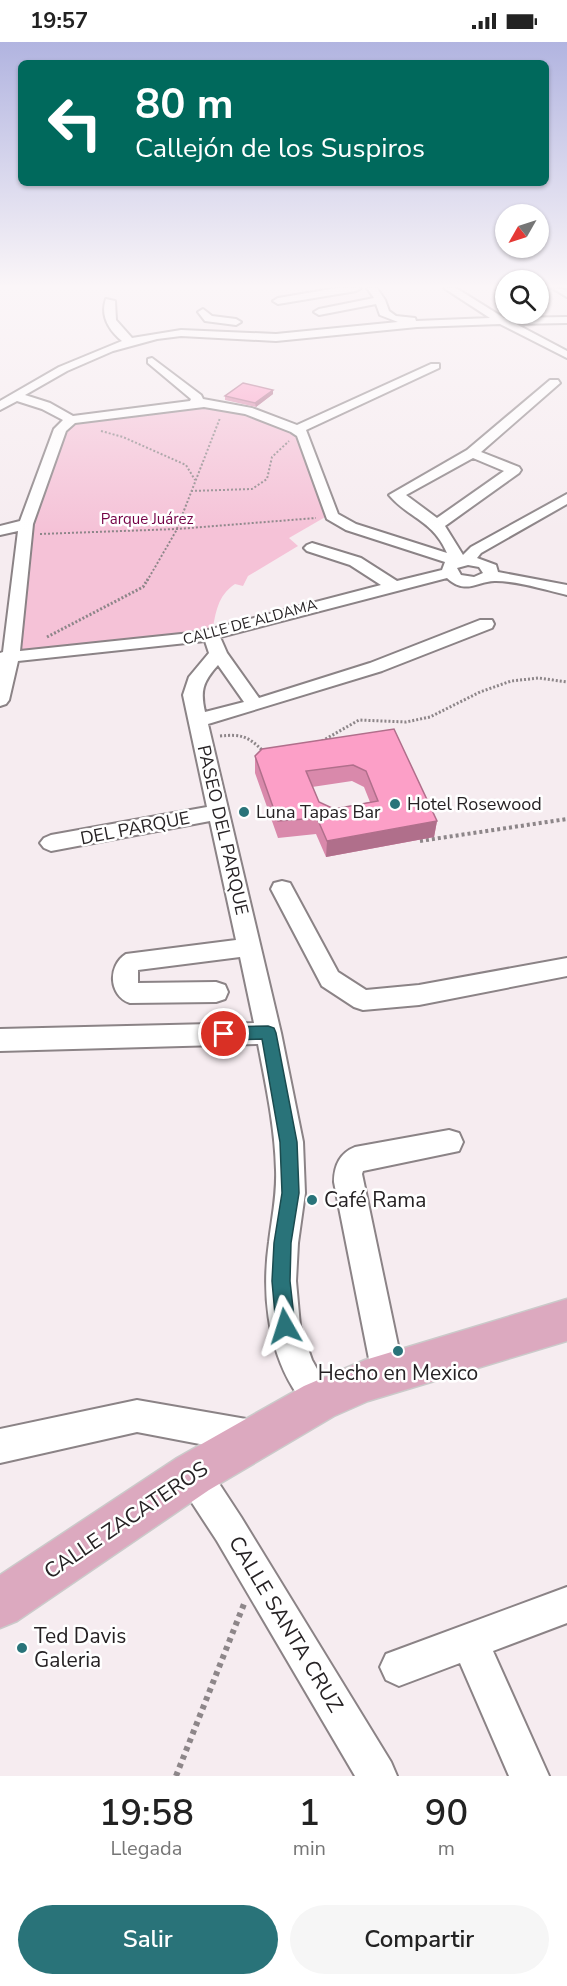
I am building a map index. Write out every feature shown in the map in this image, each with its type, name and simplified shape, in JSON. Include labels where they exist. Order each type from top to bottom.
[{"type":"main road","name":"CALLE ZACATEROS","points":[[0,1604],[193,1474],[253,1437],[319,1401],[388,1374],[567,1320]]},
{"type":"street","points":[[0,405],[68,369]]},
{"type":"street","points":[[162,369],[197,398],[196,403]]},
{"type":"street","points":[[294,434],[429,369]]},
{"type":"street","points":[[554,383],[472,453],[396,495],[438,524],[453,548],[458,564],[458,579],[469,582],[481,581],[491,575],[567,590]]},
{"type":"street","points":[[15,396],[46,406],[71,420]]},
{"type":"street","points":[[0,699],[25,529],[60,429],[71,420],[196,403],[248,411],[306,440],[332,516],[351,527],[458,564]]},
{"type":"street","points":[[438,524],[514,470],[472,453]]},
{"type":"street","points":[[458,564],[476,550],[567,498]]},
{"type":"street","points":[[0,531],[25,529]]},
{"type":"street","points":[[312,549],[343,554],[366,566],[393,586]]},
{"type":"street","name":"CALLE DE ALDAMA","points":[[6,657],[178,641],[215,644],[310,606],[393,586],[458,564]]},
{"type":"street","points":[[200,727],[255,705],[376,667],[486,624]]},
{"type":"street","points":[[196,681],[215,644],[255,705]]},
{"type":"street","points":[[196,681],[224,678],[240,682]]},
{"type":"street","name":"PASEO DEL PARQUE","points":[[196,681],[192,695],[250,947],[289,1142],[291,1193],[283,1243],[281,1281],[285,1326],[299,1368],[319,1401]]},
{"type":"street","name":"DEL PARQUE","points":[[51,843],[220,812]]},
{"type":"street","points":[[282,889],[330,979],[363,1000],[419,995],[567,967]]},
{"type":"street","points":[[216,992],[130,993],[126,988],[126,966],[134,961],[250,947]]},
{"type":"street","points":[[0,1040],[268,1033]]},
{"type":"street","points":[[388,1374],[348,1182],[348,1171],[355,1160],[449,1142]]},
{"type":"street","points":[[0,1446],[137,1416],[253,1437]]},
{"type":"street","name":"CALLE SANTA CRUZ","points":[[193,1474],[229,1529],[377,1776]]},
{"type":"street","points":[[399,1667],[567,1605]]},
{"type":"street","points":[[469,1641],[529,1776]]},
{"type":"path","points":[[6,657],[144,587],[177,529],[225,406]]},
{"type":"path","points":[[71,420],[123,437],[186,465],[195,480]]},
{"type":"path","points":[[191,491],[252,489],[267,479],[268,462],[274,452],[294,434]]},
{"type":"path","points":[[25,529],[177,529],[332,516]]},
{"type":"path","points":[[313,746],[359,720],[406,722],[430,717],[480,692],[511,681],[539,678],[567,682]]},
{"type":"path","points":[[200,727],[226,737],[237,734],[253,741],[267,756]]},
{"type":"path","points":[[420,841],[500,827],[536,826],[567,819]]},
{"type":"path","points":[[176,1776],[248,1596]]},
{"type":"green space","name":"Parque Juárez","points":[[204,404],[245,412],[300,433],[327,516],[289,538],[298,546],[248,576],[243,586],[235,584],[224,594],[218,605],[212,632],[21,651],[31,526],[63,432],[77,421]]},
{"type":"building","points":[[243,383],[273,390],[255,403],[225,396]]},
{"type":"building","name":"Hotel Rosewood","points":[[394,729],[437,821],[327,841],[317,818],[278,821],[255,756],[262,749]],"holes":[[[353,765],[366,771],[378,801],[334,809],[319,802],[306,771]]]},
{"type":"place","name":"Hotel Rosewood","points":[[395,804]]},
{"type":"place","name":"Luna Tapas Bar","points":[[244,812]]},
{"type":"place","name":"Café Rama","points":[[312,1200]]},
{"type":"place","name":"Hecho en Mexico","points":[[398,1351]]},
{"type":"place","name":"Ted Davis Galeria","points":[[22,1648]]},
{"type":"route","points":[[224,1034],[268,1033],[289,1142],[291,1193],[283,1243],[281,1281],[285,1326]]}]
